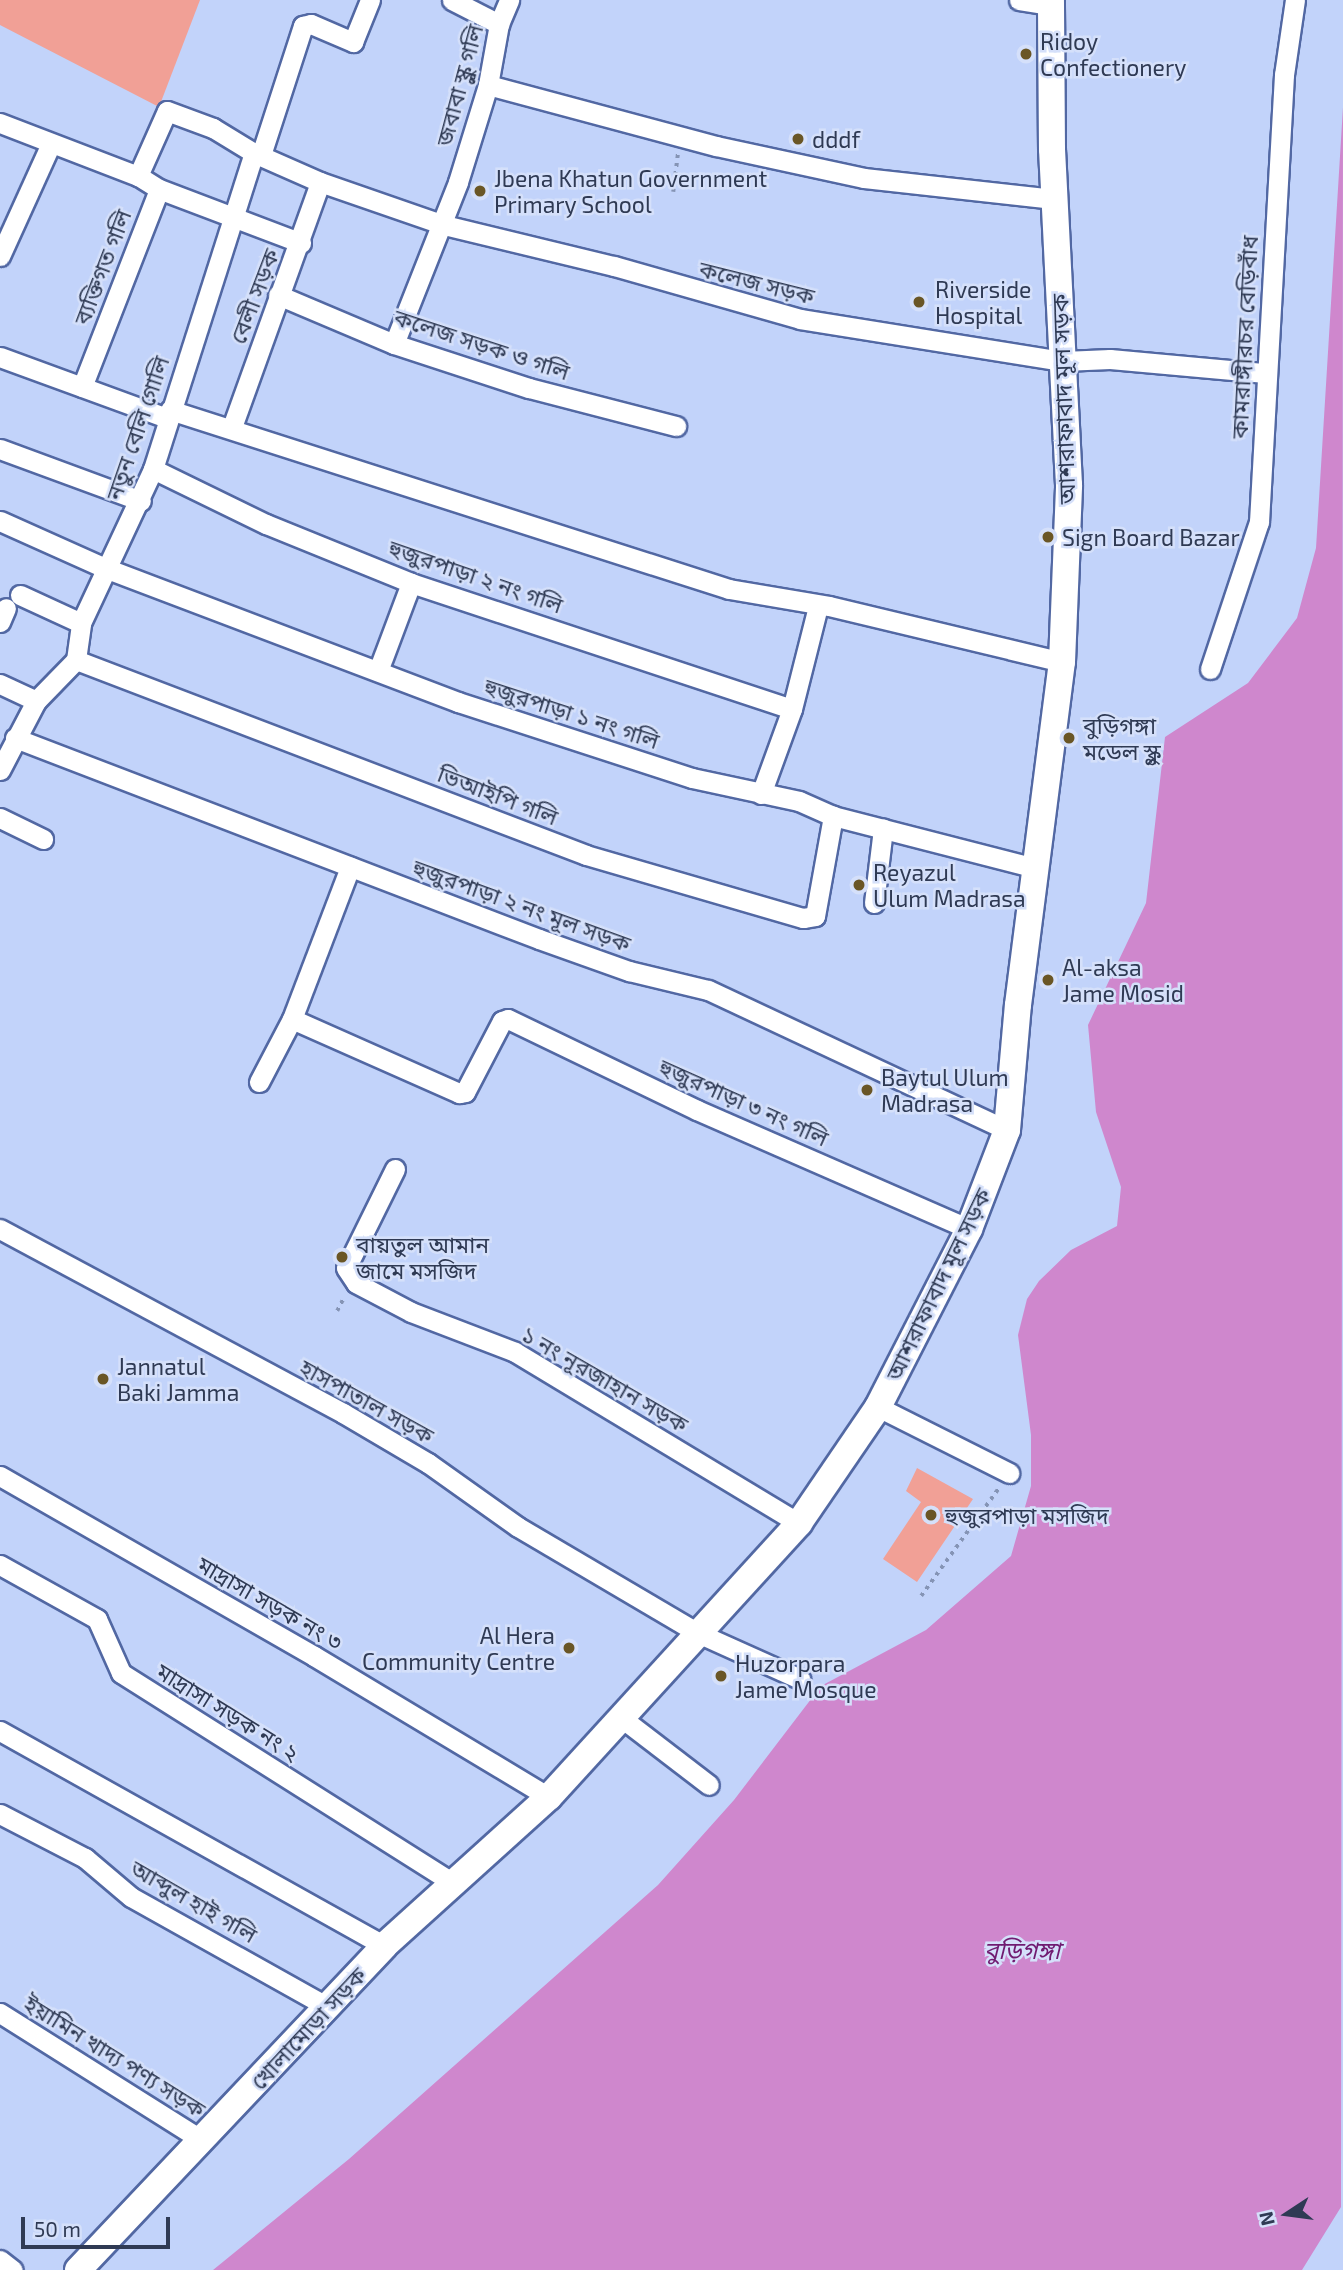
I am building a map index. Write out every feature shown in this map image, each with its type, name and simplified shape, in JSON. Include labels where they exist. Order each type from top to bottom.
[{"type":"street","name":"নতুন বেলি গোলি","points":[[76,660],[81,623],[105,568],[141,501],[153,469],[168,414],[233,218],[303,26],[311,24],[353,42],[370,0]]},
{"type":"street","points":[[452,0],[499,24]]},
{"type":"street","name":"জবাবা স্কুল গলি","points":[[394,344],[444,225],[488,85],[499,24],[509,0]]},
{"type":"street","points":[[1019,0],[1051,3]]},
{"type":"street","name":"কামরাঙ্গীরচর বেড়িবাঁধ","points":[[1210,669],[1259,522],[1265,373],[1284,75],[1294,0]]},
{"type":"street","name":"আশরাফাবাদ মূল সড়ক","points":[[549,1797],[620,1716],[700,1634],[799,1523],[878,1407],[969,1229],[1007,1130],[1035,868],[1062,662],[1069,485],[1052,149],[1051,3]]},
{"type":"street","points":[[488,85],[682,138],[864,178],[1054,200]]},
{"type":"street","points":[[138,176],[167,111],[213,128],[258,154],[320,182]]},
{"type":"street","points":[[0,123],[50,146],[138,176],[159,188],[301,243]]},
{"type":"street","points":[[0,256],[50,146]]},
{"type":"street","name":"কলেজ সড়ক","points":[[320,182],[444,225],[614,265],[800,319],[1063,361],[1110,359],[1265,373]]},
{"type":"street","name":"বেলী সড়ক","points":[[232,427],[278,295],[301,243],[320,182]]},
{"type":"street","name":"ব্যক্তিগত গলি","points":[[82,387],[159,188]]},
{"type":"street","name":"কলেজ সড়ক ও গলি","points":[[278,295],[394,344],[529,388],[676,426]]},
{"type":"street","points":[[0,357],[82,387],[168,414],[232,427],[729,589],[818,606],[1062,662]]},
{"type":"street","points":[[0,449],[141,501]]},
{"type":"street","name":"হুজুরপাড়া ২ নং গলি","points":[[153,469],[266,524],[411,583],[792,709]]},
{"type":"street","name":"হুজুরপাড়া ১ নং গলি","points":[[0,521],[105,568],[458,702],[640,761],[761,794],[799,801],[833,816],[1035,868]]},
{"type":"street","points":[[378,671],[411,583]]},
{"type":"street","points":[[761,794],[792,709],[818,606]]},
{"type":"street","points":[[9,609],[81,623]]},
{"type":"street","points":[[0,770],[36,701],[76,660]]},
{"type":"street","name":"ভিআইপি গলি","points":[[76,660],[586,855],[803,918],[815,916],[833,816]]},
{"type":"street","points":[[0,684],[36,701]]},
{"type":"street","name":"হুজুরপাড়া ২ নং মূল সড়ক","points":[[15,738],[629,971],[708,990],[1007,1130]]},
{"type":"street","points":[[0,818],[43,839]]},
{"type":"street","points":[[874,902],[883,829]]},
{"type":"street","points":[[259,1082],[292,1018],[350,867]]},
{"type":"street","name":"হুজুরপাড়া ৩ নং গলি","points":[[292,1018],[459,1093],[465,1092],[502,1021],[508,1019],[697,1110],[969,1229]]},
{"type":"street","name":"১ নং নূরজাহান সড়ক","points":[[395,1169],[346,1268],[356,1283],[411,1312],[515,1352],[799,1523]]},
{"type":"street","name":"হাসপাতাল সড়ক","points":[[0,1229],[343,1413],[428,1463],[518,1528],[700,1634],[800,1678]]},
{"type":"street","points":[[878,1407],[1009,1473]]},
{"type":"street","name":"মাদ্রাসা সড়ক নং ৩","points":[[0,1476],[314,1656],[549,1797]]},
{"type":"street","name":"মাদ্রাসা সড়ক নং ২","points":[[0,1564],[97,1619],[121,1673],[453,1883]]},
{"type":"street","points":[[620,1716],[709,1785]]},
{"type":"street","points":[[0,1731],[384,1947]]},
{"type":"street","name":"খোলামোড়া সড়ক","points":[[78,2270],[384,1947],[549,1797]]},
{"type":"street","name":"আব্দুল হাই গলি","points":[[0,1814],[85,1858],[131,1898],[328,2007]]},
{"type":"street","name":"ইয়ামিন খাদ্য পণ্য সড়ক","points":[[0,2013],[203,2141]]},
{"type":"street","points":[[0,2260],[13,2270]]},
{"type":"path","points":[[673,192],[682,138]]},
{"type":"path","points":[[921,1596],[964,1542],[1009,1473]]},
{"type":"shaded area","points":[[0,0],[200,0],[159,107],[0,25]]},
{"type":"shaded area","points":[[917,1468],[973,1499],[917,1582],[883,1559],[921,1502],[906,1491]]},
{"type":"water","name":"বুড়িগঙ্গা","points":[[1343,107],[1341,2207],[1302,2270],[213,2270],[349,2159],[658,1885],[734,1800],[821,1686],[926,1630],[1011,1556],[1031,1486],[1031,1435],[1018,1335],[1027,1299],[1039,1281],[1071,1250],[1117,1226],[1121,1187],[1096,1112],[1088,1025],[1146,903],[1165,737],[1248,683],[1297,618],[1316,548]]},
{"type":"place","name":"Ridoy Confectionery","points":[[1026,54]]},
{"type":"place","name":"dddf","points":[[798,139]]},
{"type":"place","name":"Jbena Khatun Government Primary School","points":[[480,191]]},
{"type":"place","name":"Riverside Hospital","points":[[919,302]]},
{"type":"place","name":"Sign Board Bazar","points":[[1048,537]]},
{"type":"place","name":"বুড়িগঙ্গা মডেল স্কুল","points":[[1069,738]]},
{"type":"place","name":"Reyazul Ulum Madrasa","points":[[859,885]]},
{"type":"place","name":"Al-aksa Jame Mosid","points":[[1048,980]]},
{"type":"place","name":"Baytul Ulum Madrasa","points":[[867,1090]]},
{"type":"place","name":"বায়তুল আমান জামে মসজিদ","points":[[342,1257]]},
{"type":"place","name":"Jannatul Baki Jamma","points":[[103,1379]]},
{"type":"place","name":"হুজুরপাড়া মসজিদ","points":[[931,1515]]},
{"type":"place","name":"Al Hera Community Centre","points":[[569,1648]]},
{"type":"place","name":"Huzorpara Jame Mosque","points":[[721,1676]]}]
